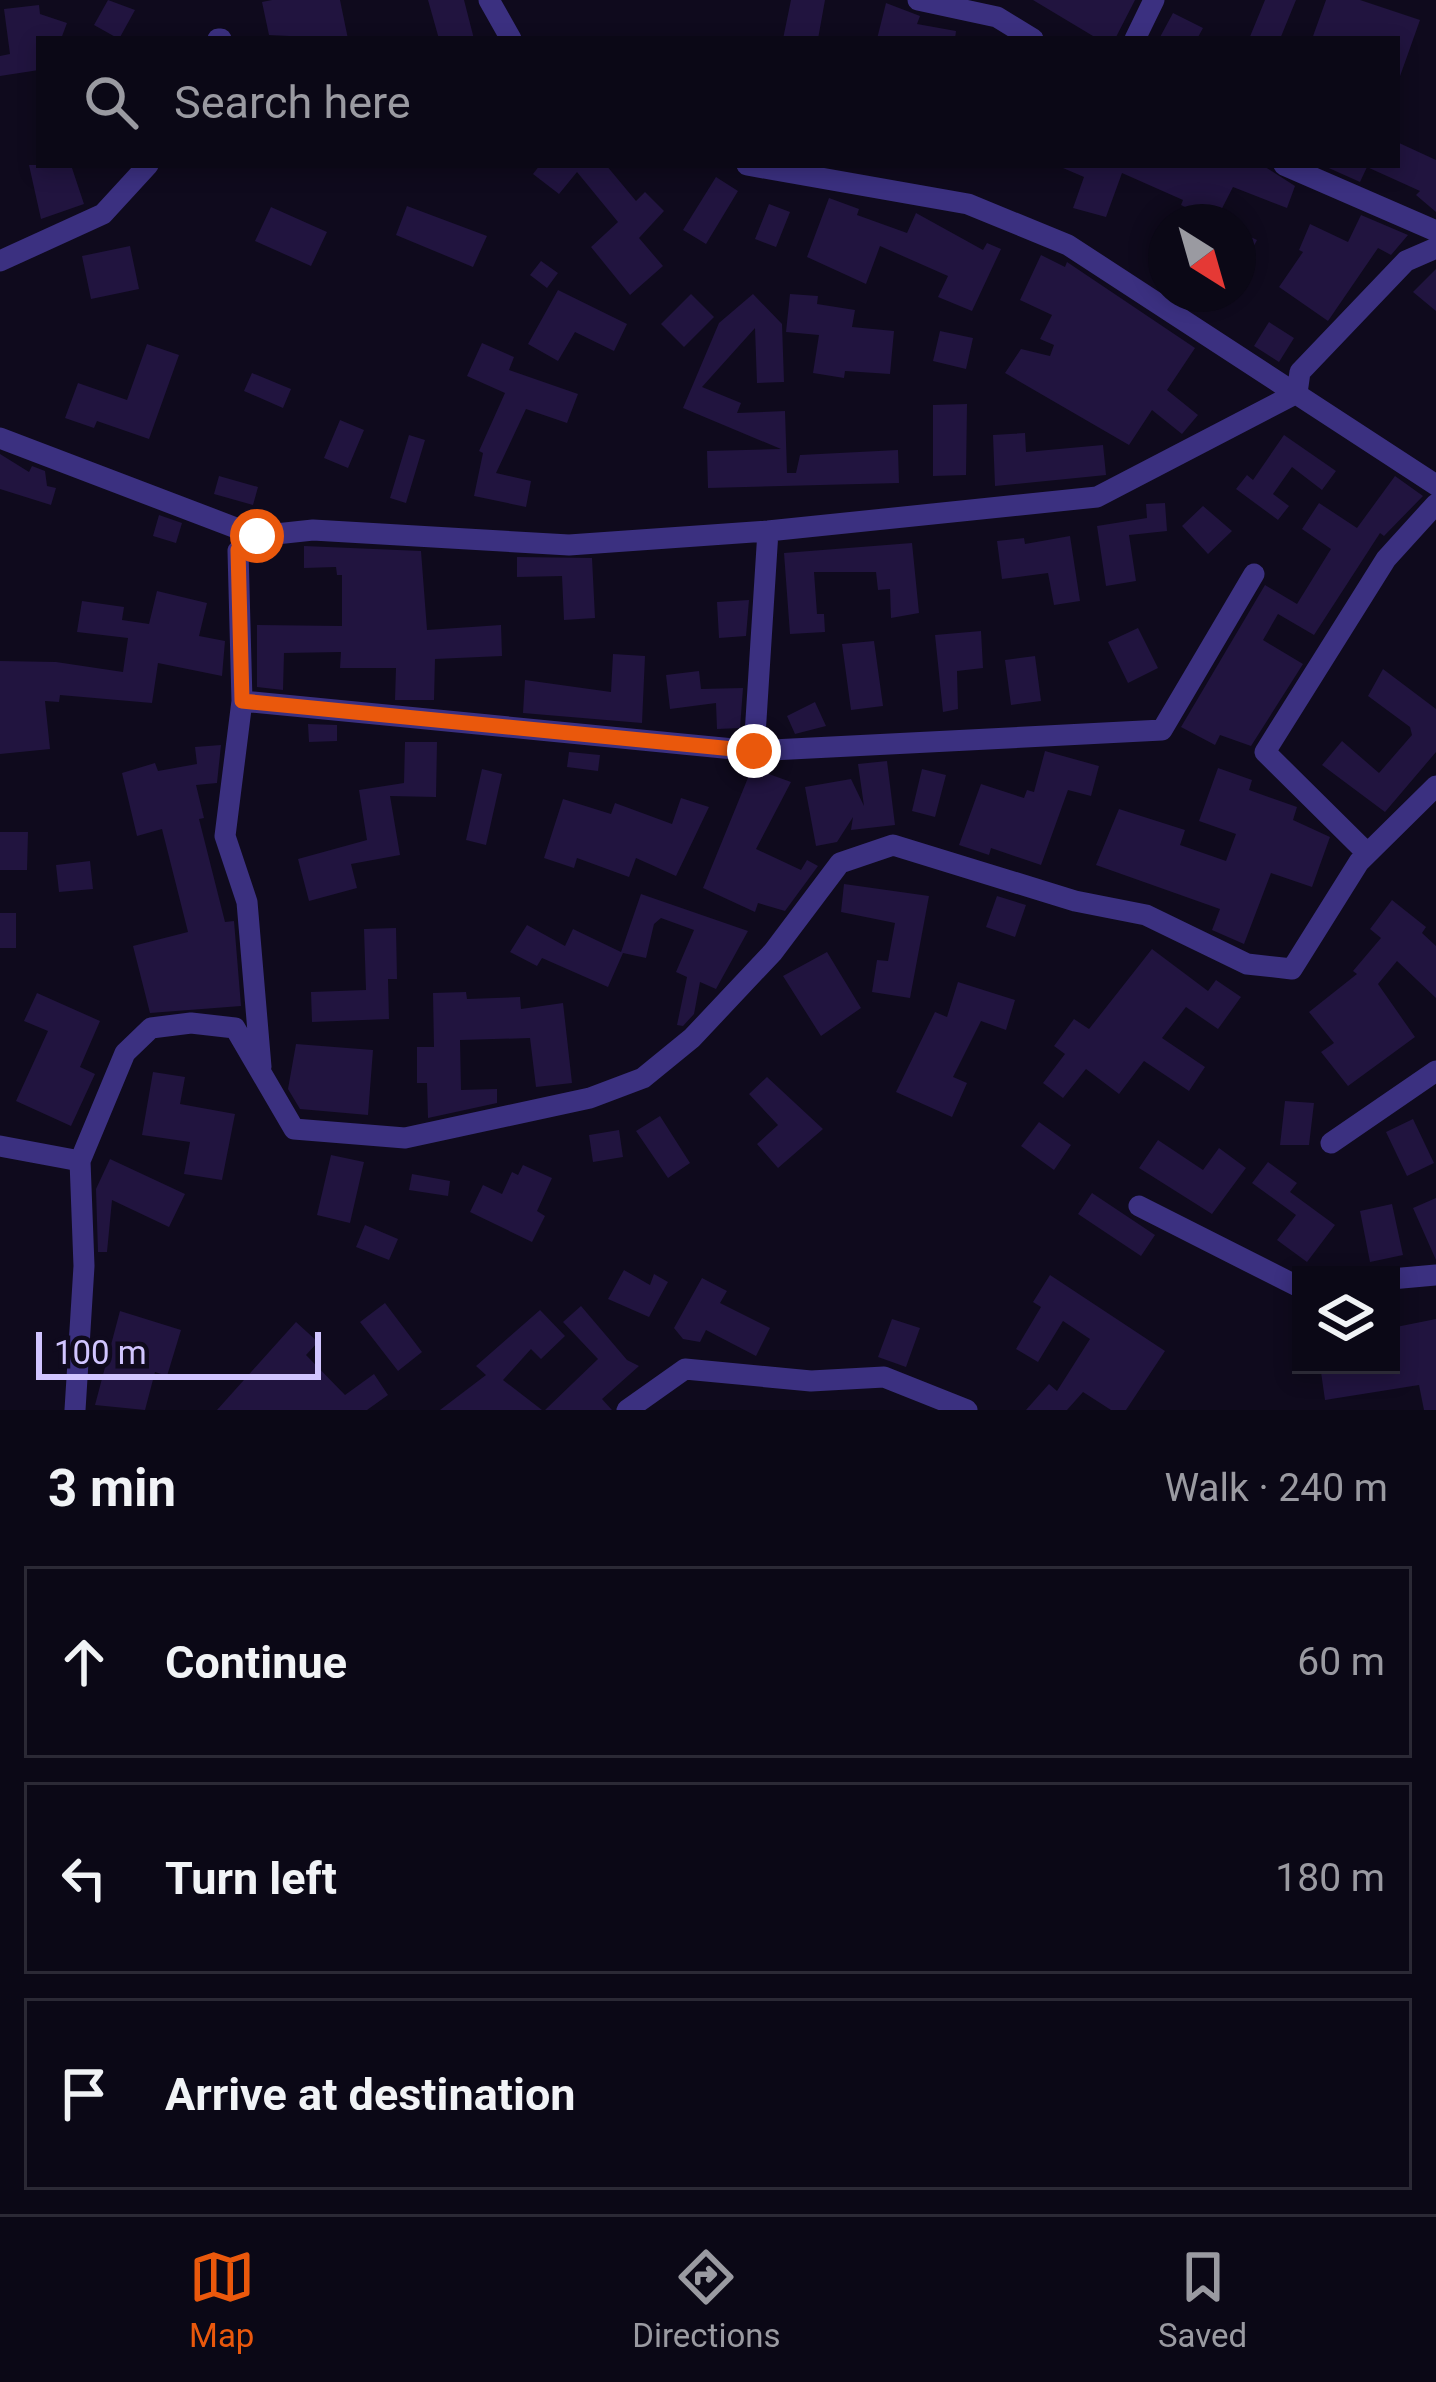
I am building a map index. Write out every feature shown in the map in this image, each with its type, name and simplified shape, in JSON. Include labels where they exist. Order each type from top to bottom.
[{"type":"street","points":[[489,0],[509,36]]},
{"type":"street","points":[[918,0],[997,17],[1028,36]]},
{"type":"street","points":[[1136,36],[1154,0]]},
{"type":"street","points":[[0,261],[104,214],[145,168]]},
{"type":"street","points":[[764,168],[968,204],[1068,245],[1436,485]]},
{"type":"street","points":[[1291,168],[1436,231]]},
{"type":"street","points":[[1297,393],[1300,372],[1406,261],[1436,248]]},
{"type":"street","points":[[0,438],[187,505],[257,536],[313,530],[569,545],[768,532],[1096,497],[1297,393]]},
{"type":"street","points":[[1367,853],[1264,752],[1386,560],[1436,504]]},
{"type":"street","points":[[754,751],[768,532]]},
{"type":"street","points":[[257,536],[238,550],[242,701],[225,836],[247,902],[262,1079]]},
{"type":"street","points":[[242,701],[754,751],[1162,730],[1254,574]]},
{"type":"street","points":[[76,1410],[85,1266],[80,1161],[125,1053],[151,1028],[190,1023],[235,1028],[294,1129],[405,1138],[590,1098],[644,1078],[692,1038],[773,952],[840,863],[893,845],[1075,901],[1146,915],[1247,964],[1292,969],[1367,853],[1436,786]]},
{"type":"street","points":[[1331,1143],[1436,1071]]},
{"type":"street","points":[[0,1146],[80,1161]]},
{"type":"street","points":[[1138,1206],[1292,1283]]},
{"type":"street","points":[[1400,1278],[1436,1275]]},
{"type":"street","points":[[627,1410],[685,1369],[811,1382],[884,1377],[967,1410]]},
{"type":"building","points":[[108,0],[135,10],[121,36],[94,25]]},
{"type":"building","points":[[340,0],[347,36],[269,35],[262,2]]},
{"type":"building","points":[[428,0],[464,0],[473,36],[438,36]]},
{"type":"building","points":[[791,0],[825,0],[819,36],[784,36]]},
{"type":"building","points":[[1033,0],[1135,0],[1117,36],[1093,36]]},
{"type":"building","points":[[1265,0],[1296,0],[1281,36],[1250,36]]},
{"type":"building","points":[[1326,0],[1360,0],[1420,20],[1400,76],[1400,36],[1313,36]]},
{"type":"building","points":[[886,3],[920,16],[917,24],[956,31],[955,36],[878,36]]},
{"type":"building","points":[[39,5],[40,14],[67,23],[62,36],[36,36],[36,70],[0,76],[0,56],[10,54],[4,9]]},
{"type":"building","points":[[1173,13],[1203,28],[1199,36],[1161,36]]},
{"type":"building","points":[[1400,143],[1436,160],[1436,212],[1416,195],[1420,191],[1369,168],[1400,168]]},
{"type":"building","points":[[29,165],[72,168],[84,204],[41,219]]},
{"type":"building","points":[[538,168],[608,168],[636,201],[645,192],[664,211],[639,238],[663,266],[630,295],[591,247],[618,222],[577,172],[559,194],[533,174]]},
{"type":"building","points":[[1063,168],[1267,168],[1295,186],[1287,208],[1233,187],[1224,204],[1181,204],[1183,200],[1122,173],[1106,217],[1073,208],[1084,177]]},
{"type":"building","points":[[1329,168],[1367,168],[1360,182]]},
{"type":"building","points":[[716,177],[738,191],[706,244],[683,230]]},
{"type":"building","points":[[829,198],[859,209],[857,215],[907,233],[916,213],[983,250],[987,243],[1001,249],[972,311],[938,297],[948,276],[880,246],[866,284],[807,257]]},
{"type":"building","points":[[769,204],[790,212],[776,247],[755,239]]},
{"type":"building","points":[[407,206],[487,236],[473,267],[396,235]]},
{"type":"building","points":[[271,207],[327,232],[311,266],[255,241]]},
{"type":"building","points":[[1361,215],[1408,235],[1391,255],[1378,248],[1328,321],[1279,287],[1303,252],[1299,250],[1310,224],[1348,242]]},
{"type":"building","points":[[130,246],[139,289],[91,299],[82,256]]},
{"type":"building","points":[[1041,255],[1065,267],[1067,262],[1195,348],[1167,390],[1198,415],[1182,434],[1152,410],[1129,445],[1005,373],[1021,349],[1050,356],[1054,345],[1040,339],[1052,315],[1020,300]]},
{"type":"building","points":[[541,261],[558,273],[547,288],[530,275]]},
{"type":"building","points":[[1436,269],[1436,311],[1413,292]]},
{"type":"building","points":[[558,290],[627,324],[614,351],[575,332],[558,361],[528,344]]},
{"type":"building","points":[[691,294],[714,317],[684,347],[661,324]]},
{"type":"building","points":[[753,294],[782,324],[784,382],[757,383],[755,328],[702,387],[741,403],[737,413],[785,411],[787,473],[796,473],[800,455],[898,450],[899,483],[708,488],[707,451],[781,449],[683,408],[719,323]]},
{"type":"building","points":[[790,294],[818,296],[817,304],[855,310],[852,327],[894,331],[890,374],[845,371],[844,378],[813,373],[819,335],[786,332]]},
{"type":"building","points":[[1269,322],[1294,338],[1279,362],[1254,346]]},
{"type":"building","points":[[940,331],[973,338],[966,369],[933,361]]},
{"type":"building","points":[[482,343],[514,357],[509,370],[578,394],[567,423],[526,409],[496,473],[531,481],[526,507],[474,496],[483,453],[479,451],[505,393],[467,376]]},
{"type":"building","points":[[147,344],[179,355],[149,439],[97,421],[94,428],[65,418],[78,383],[127,400]]},
{"type":"building","points":[[252,373],[291,389],[283,408],[244,391]]},
{"type":"building","points":[[967,404],[966,475],[933,476],[933,405]]},
{"type":"building","points":[[340,420],[364,430],[348,468],[324,458]]},
{"type":"building","points":[[1025,433],[1026,452],[1103,445],[1106,475],[995,486],[993,435]]},
{"type":"building","points":[[409,435],[425,440],[406,503],[390,498]]},
{"type":"building","points":[[1284,435],[1336,471],[1322,490],[1292,467],[1273,494],[1289,506],[1278,520],[1236,489],[1247,475],[1253,480]]},
{"type":"building","points":[[0,454],[29,472],[32,466],[45,471],[47,486],[56,488],[51,505],[0,489]]},
{"type":"building","points":[[219,476],[258,487],[253,505],[214,494]]},
{"type":"building","points":[[1395,476],[1423,496],[1384,536],[1380,533],[1314,635],[1278,614],[1263,640],[1303,664],[1251,746],[1220,735],[1215,745],[1181,727],[1265,585],[1297,604],[1331,549],[1302,529],[1319,503],[1357,528]]},
{"type":"building","points":[[1165,503],[1167,531],[1129,535],[1136,581],[1106,586],[1097,526],[1147,518],[1146,504]]},
{"type":"building","points":[[1203,506],[1232,531],[1208,554],[1182,526]]},
{"type":"building","points":[[159,515],[182,523],[176,543],[153,536]]},
{"type":"building","points":[[1070,536],[1080,601],[1054,605],[1048,573],[1002,579],[997,541],[1024,538],[1025,544]]},
{"type":"building","points":[[912,543],[919,613],[891,618],[890,589],[878,590],[876,572],[814,572],[817,614],[824,614],[825,632],[790,634],[784,553]]},
{"type":"building","points":[[304,546],[421,551],[427,630],[501,625],[502,656],[435,659],[434,700],[395,700],[396,668],[340,668],[341,652],[284,653],[283,690],[257,687],[257,625],[342,626],[342,575],[337,575],[336,567],[304,568]]},
{"type":"building","points":[[517,557],[592,558],[595,618],[564,620],[562,576],[517,577]]},
{"type":"building","points":[[157,591],[207,603],[199,636],[225,641],[222,676],[158,663],[152,703],[60,695],[59,702],[45,701],[50,749],[0,754],[0,661],[56,662],[123,672],[128,638],[77,632],[82,601],[124,607],[122,620],[149,624]]},
{"type":"building","points":[[749,600],[746,636],[719,638],[717,602]]},
{"type":"building","points":[[1138,628],[1158,668],[1128,683],[1108,642]]},
{"type":"building","points":[[981,631],[983,668],[957,671],[958,709],[943,712],[935,635]]},
{"type":"building","points":[[874,641],[883,706],[851,710],[842,644]]},
{"type":"building","points":[[613,654],[645,656],[642,723],[523,713],[525,680],[611,692]]},
{"type":"building","points":[[1035,656],[1041,701],[1011,705],[1005,660]]},
{"type":"building","points":[[1383,669],[1436,709],[1436,752],[1385,812],[1322,765],[1342,741],[1379,773],[1412,735],[1410,727],[1368,696]]},
{"type":"building","points":[[699,671],[701,689],[743,688],[740,728],[717,729],[716,703],[670,709],[666,675]]},
{"type":"building","points":[[815,702],[826,726],[795,734],[787,716]]},
{"type":"building","points":[[308,724],[337,725],[337,741],[309,742]]},
{"type":"building","points":[[405,742],[437,742],[436,797],[390,796],[400,855],[351,864],[357,888],[309,901],[298,859],[367,840],[359,790],[404,783]]},
{"type":"building","points":[[221,745],[217,783],[196,785],[204,818],[199,819],[225,922],[234,921],[241,1006],[150,1013],[133,946],[188,932],[162,829],[137,836],[122,773],[155,763],[158,771],[197,764],[195,747]]},
{"type":"building","points":[[1045,751],[1099,766],[1091,796],[1068,790],[1041,865],[991,848],[989,855],[959,845],[981,784],[1024,798],[1027,790],[1034,792]]},
{"type":"building","points":[[569,752],[600,755],[598,771],[567,767]]},
{"type":"building","points":[[887,761],[895,825],[851,830],[853,817],[837,842],[816,846],[805,787],[851,779],[864,806],[858,764]]},
{"type":"building","points":[[752,768],[791,782],[756,849],[801,870],[807,860],[818,866],[785,911],[758,903],[755,912],[703,888]]},
{"type":"building","points":[[1218,768],[1252,780],[1249,790],[1297,807],[1293,820],[1330,837],[1312,887],[1271,873],[1244,944],[1212,930],[1220,909],[1096,865],[1119,809],[1185,830],[1180,845],[1226,861],[1236,834],[1199,821]]},
{"type":"building","points":[[482,769],[502,774],[486,845],[466,840]]},
{"type":"building","points":[[922,769],[946,775],[935,817],[912,811]]},
{"type":"building","points":[[681,798],[709,807],[676,876],[636,858],[629,877],[577,858],[574,868],[544,858],[563,799],[611,814],[615,803],[672,824]]},
{"type":"building","points":[[0,832],[28,832],[27,870],[0,870]]},
{"type":"building","points":[[90,861],[93,889],[59,892],[56,865]]},
{"type":"building","points":[[844,884],[929,896],[910,998],[872,992],[877,960],[888,961],[895,923],[841,912]]},
{"type":"building","points":[[641,894],[748,931],[716,989],[700,982],[694,1014],[683,1026],[677,1025],[687,977],[676,972],[694,930],[661,918],[654,924],[646,958],[623,953],[608,987],[542,958],[537,966],[510,952],[527,925],[565,946],[573,929],[621,952]]},
{"type":"building","points":[[997,896],[1026,905],[1015,937],[986,927]]},
{"type":"building","points":[[1392,900],[1426,927],[1422,933],[1436,946],[1436,998],[1397,961],[1378,984],[1415,1037],[1348,1086],[1321,1052],[1334,1043],[1309,1012],[1357,974],[1353,971],[1381,938],[1370,929]]},
{"type":"building","points":[[0,913],[16,913],[16,948],[0,948]]},
{"type":"building","points":[[396,928],[397,979],[388,979],[389,1019],[312,1022],[311,992],[366,990],[364,929]]},
{"type":"building","points":[[1152,949],[1208,991],[1216,980],[1241,997],[1218,1029],[1186,1007],[1162,1038],[1205,1067],[1189,1091],[1144,1061],[1119,1094],[1086,1069],[1063,1098],[1043,1083],[1065,1054],[1054,1046],[1074,1019],[1089,1029]]},
{"type":"building","points":[[827,952],[861,1008],[821,1036],[783,976]]},
{"type":"building","points":[[958,982],[1015,1000],[1006,1030],[981,1021],[953,1077],[967,1083],[952,1117],[896,1092],[935,1012],[947,1017]]},
{"type":"building","points":[[466,992],[467,999],[520,997],[521,1009],[563,1003],[572,1083],[536,1087],[530,1038],[460,1040],[461,1090],[497,1089],[497,1103],[428,1118],[427,1083],[417,1083],[417,1047],[434,1047],[433,993]]},
{"type":"building","points":[[37,993],[100,1021],[80,1067],[95,1074],[71,1126],[16,1101],[48,1031],[24,1021]]},
{"type":"building","points":[[296,1044],[373,1050],[368,1115],[300,1109],[288,1089]]},
{"type":"building","points":[[153,1072],[185,1077],[180,1104],[235,1114],[222,1180],[184,1174],[190,1142],[142,1135]]},
{"type":"building","points":[[767,1077],[823,1129],[778,1168],[757,1144],[778,1125],[749,1094]]},
{"type":"building","points":[[1285,1101],[1314,1103],[1309,1145],[1280,1145]]},
{"type":"building","points":[[660,1116],[690,1163],[668,1178],[636,1131]]},
{"type":"building","points":[[1413,1119],[1434,1163],[1407,1176],[1386,1132]]},
{"type":"building","points":[[1039,1122],[1071,1145],[1054,1170],[1021,1146]]},
{"type":"building","points":[[619,1130],[623,1157],[593,1162],[589,1135]]},
{"type":"building","points":[[1158,1140],[1203,1170],[1219,1148],[1246,1168],[1212,1214],[1139,1168]]},
{"type":"building","points":[[331,1155],[364,1162],[350,1223],[317,1215]]},
{"type":"building","points":[[110,1159],[185,1194],[169,1227],[112,1200],[107,1252],[98,1252],[96,1189]]},
{"type":"building","points":[[1268,1162],[1297,1183],[1290,1192],[1335,1225],[1307,1262],[1277,1240],[1296,1215],[1252,1183]]},
{"type":"building","points":[[523,1165],[552,1178],[537,1211],[545,1216],[532,1242],[470,1212],[483,1185],[502,1194],[512,1172],[518,1175]]},
{"type":"building","points":[[412,1174],[450,1181],[448,1196],[409,1190]]},
{"type":"building","points":[[1092,1193],[1155,1235],[1141,1256],[1078,1214]]},
{"type":"building","points":[[1436,1198],[1436,1260],[1413,1208]]},
{"type":"building","points":[[1392,1204],[1403,1255],[1370,1262],[1360,1211]]},
{"type":"building","points":[[365,1225],[398,1239],[389,1260],[356,1247]]},
{"type":"building","points":[[624,1270],[650,1285],[654,1274],[668,1282],[649,1317],[608,1299]]},
{"type":"building","points":[[1050,1275],[1165,1351],[1126,1410],[1111,1410],[1083,1392],[1067,1410],[1026,1410],[1049,1384],[1057,1391],[1090,1339],[1063,1321],[1038,1362],[1016,1349],[1041,1307],[1033,1302]]},
{"type":"building","points":[[702,1278],[727,1291],[720,1303],[770,1328],[756,1356],[706,1330],[700,1342],[683,1339],[674,1328]]},
{"type":"building","points":[[385,1303],[422,1352],[398,1371],[360,1322]]},
{"type":"building","points":[[581,1306],[627,1360],[639,1366],[602,1399],[612,1410],[545,1410],[598,1359],[563,1322]]},
{"type":"building","points":[[540,1310],[565,1336],[541,1359],[531,1349],[503,1380],[542,1410],[440,1410],[486,1375],[476,1366]]},
{"type":"building","points":[[120,1311],[181,1330],[167,1376],[155,1372],[145,1410],[95,1405]]},
{"type":"building","points":[[892,1319],[920,1328],[906,1367],[878,1357]]},
{"type":"building","points":[[1436,1319],[1436,1410],[1424,1410],[1419,1385],[1325,1400],[1321,1374],[1400,1374],[1400,1326]]},
{"type":"building","points":[[296,1322],[318,1342],[306,1355],[345,1395],[374,1374],[388,1395],[367,1410],[217,1410]]},
{"type":"route","points":[[257,536],[238,550],[242,701],[754,751]]}]
